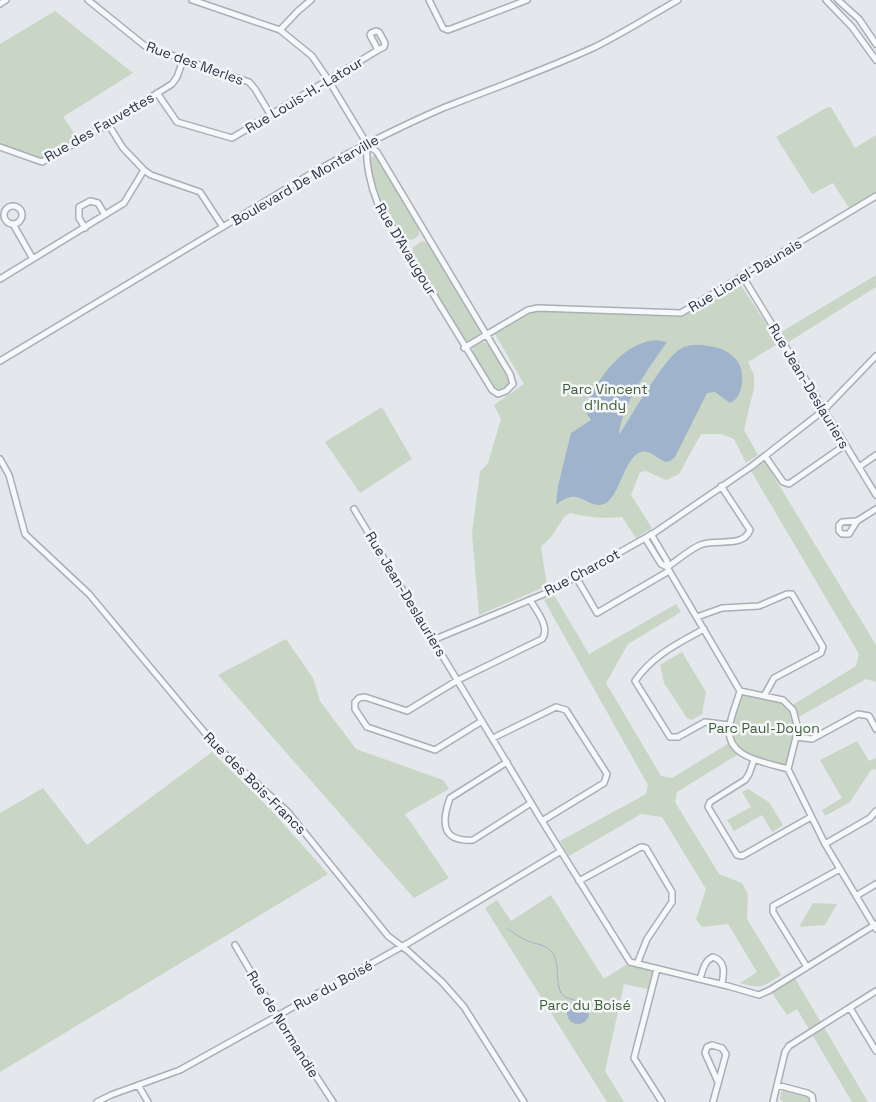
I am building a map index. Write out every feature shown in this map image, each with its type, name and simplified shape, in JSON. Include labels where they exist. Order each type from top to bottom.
[{"type":"street","points":[[0,4],[6,0]]},
{"type":"street","name":"Rue des Merles","points":[[88,0],[145,46],[249,82],[270,114]]},
{"type":"street","name":"Rue D'Avaugour","points":[[192,0],[280,30],[312,56],[367,144],[377,152],[512,378],[512,385],[506,391],[500,394],[492,391],[464,348],[378,204],[371,186],[366,157],[367,144]]},
{"type":"street","points":[[280,30],[311,0]]},
{"type":"street","points":[[429,0],[443,28],[448,30],[527,0]]},
{"type":"street","name":"Boulevard De Montarville","points":[[0,361],[314,172],[367,144],[442,109],[532,74],[595,46],[640,23],[678,0]]},
{"type":"street","points":[[826,0],[852,27],[876,60]]},
{"type":"street","points":[[838,0],[859,19],[876,44]]},
{"type":"street","name":"Rue Louis-H.-Latour","points":[[157,93],[177,122],[232,138],[378,50]]},
{"type":"street","name":"Rue des Fauvettes","points":[[0,147],[42,162],[172,84],[183,60]]},
{"type":"street","points":[[108,124],[123,148],[144,170],[152,175],[200,192],[223,228]]},
{"type":"street","points":[[0,279],[124,204],[144,170]]},
{"type":"street","name":"Rue Lionel-Daunais","points":[[464,348],[528,310],[538,308],[681,313],[876,196]]},
{"type":"street","points":[[85,228],[79,218],[79,207],[90,201],[98,203],[105,215]]},
{"type":"street","points":[[13,224],[33,259]]},
{"type":"street","name":"Rue Jean-Deslauriers","points":[[743,277],[876,495]]},
{"type":"street","name":"Rue Charcot","points":[[433,640],[530,600],[576,577],[645,538],[765,456],[824,410],[876,356]]},
{"type":"street","points":[[765,456],[783,482],[789,484],[845,445]]},
{"type":"street","points":[[859,467],[876,455]]},
{"type":"street","name":"Rue des Bois-Francs","points":[[0,459],[9,475],[24,534],[89,594],[216,746],[288,812],[393,941],[442,982],[464,1008],[524,1102]]},
{"type":"street","points":[[576,577],[597,613],[668,569],[703,544],[736,541],[748,536],[750,530],[721,486]]},
{"type":"street","name":"Rue Jean-Deslauriers","points":[[354,509],[579,881],[630,962],[637,964]]},
{"type":"street","points":[[857,521],[876,509]]},
{"type":"street","points":[[651,534],[667,561],[668,569]]},
{"type":"street","points":[[645,538],[661,564],[668,569],[740,691],[729,725],[729,734],[733,746],[740,753],[754,760],[788,769]]},
{"type":"street","points":[[697,617],[722,608],[759,606],[792,594],[823,647],[821,653],[774,678],[764,696]]},
{"type":"street","points":[[482,721],[435,750],[367,727],[355,710],[355,702],[359,698],[365,697],[407,711],[458,680],[542,639],[546,628],[530,600]]},
{"type":"street","points":[[704,629],[662,653],[645,667],[635,681],[670,737],[678,737],[706,722],[729,725]]},
{"type":"street","points":[[579,881],[641,847],[646,848],[672,892],[672,902],[647,938],[637,964],[722,984],[759,995],[875,926],[825,844],[788,769],[796,737],[796,719],[791,706],[783,700],[740,691]]},
{"type":"street","points":[[493,738],[556,707],[566,710],[607,774],[604,783],[542,821]]},
{"type":"street","points":[[796,737],[812,738],[858,714],[869,716],[876,729]]},
{"type":"street","points":[[754,760],[745,780],[710,802],[708,808],[737,855],[742,856],[811,817]]},
{"type":"street","points":[[507,762],[450,798],[444,820],[445,828],[451,836],[462,840],[473,840],[532,803]]},
{"type":"street","points":[[825,844],[870,818],[876,811]]},
{"type":"street","name":"Rue du Boisé","points":[[97,1102],[180,1070],[402,947],[561,851]]},
{"type":"street","points":[[807,967],[773,912],[774,906],[840,869]]},
{"type":"street","points":[[856,896],[876,884]]},
{"type":"street","name":"Rue de Normandie","points":[[235,944],[277,1016],[334,1102]]},
{"type":"street","points":[[700,979],[705,963],[713,957],[717,958],[724,967],[725,973],[722,984]]},
{"type":"street","points":[[657,969],[634,1058],[662,1102]]},
{"type":"street","points":[[773,1102],[789,1046],[876,991]]},
{"type":"street","points":[[850,1008],[876,1051]]},
{"type":"street","points":[[713,1102],[726,1054],[722,1048],[712,1045],[705,1049],[705,1053],[718,1082]]},
{"type":"street","points":[[138,1085],[148,1102]]},
{"type":"street","points":[[777,1085],[807,1093],[812,1096],[813,1102]]},
{"type":"green space","points":[[55,11],[133,73],[63,117],[77,137],[43,158],[0,144],[0,44]]},
{"type":"green space","points":[[831,107],[855,148],[876,135],[876,196],[851,211],[833,183],[812,194],[776,137],[826,108]]},
{"type":"green space","points":[[375,155],[419,227],[419,235],[413,239],[406,240],[401,238],[382,206],[374,183],[369,158]]},
{"type":"green space","points":[[422,241],[430,244],[481,330],[481,335],[471,342],[465,341],[412,255],[413,247]]},
{"type":"green space","points":[[876,275],[876,287],[787,343],[781,332]]},
{"type":"green space","name":"Parc Vincent d'Indy","points":[[740,284],[779,343],[748,362],[754,375],[754,388],[744,430],[758,455],[746,463],[734,439],[721,434],[701,434],[679,474],[666,480],[646,471],[640,472],[631,495],[652,528],[636,538],[622,517],[608,518],[570,513],[565,516],[551,537],[541,547],[547,586],[479,615],[472,533],[480,472],[488,463],[501,419],[494,405],[524,384],[495,334],[529,314],[539,311],[682,317]]},
{"type":"green space","points":[[482,342],[489,344],[509,376],[508,385],[502,389],[493,388],[472,355],[473,347]]},
{"type":"green space","points":[[382,407],[412,459],[360,493],[325,442]]},
{"type":"green space","name":"Parc Paul-Doyon","points":[[765,462],[876,645],[876,682],[866,679],[795,719],[796,725],[788,769],[740,753],[677,792],[675,802],[719,874],[742,883],[748,894],[747,919],[781,975],[762,986],[753,986],[740,983],[757,972],[728,924],[702,927],[696,919],[706,889],[662,817],[641,814],[569,856],[560,841],[646,794],[648,785],[544,600],[554,595],[589,654],[676,604],[681,612],[628,644],[606,683],[661,776],[672,778],[731,742],[729,734],[740,691],[783,700],[791,706],[856,666],[859,654],[751,471]]},
{"type":"green space","points":[[286,639],[313,678],[320,701],[356,749],[443,780],[449,789],[405,814],[449,878],[414,898],[218,675]]},
{"type":"green space","points":[[682,652],[706,692],[702,714],[692,720],[687,718],[664,683],[660,665]]},
{"type":"green space","points":[[857,741],[869,761],[876,758],[876,769],[871,770],[850,802],[825,816],[822,810],[842,798],[820,760]]},
{"type":"green space","points":[[212,752],[272,811],[328,874],[0,1072],[0,813],[43,788],[87,845]]},
{"type":"green space","points":[[748,789],[769,802],[783,825],[772,832],[762,815],[734,831],[727,820],[751,807],[742,792]]},
{"type":"green space","name":"Parc du Boisé","points":[[551,895],[604,979],[630,962],[657,969],[652,990],[624,984],[605,1071],[624,1102],[607,1102],[485,908],[497,900],[511,921]]},
{"type":"green space","points":[[813,903],[837,904],[825,925],[799,927]]},
{"type":"green space","points":[[793,975],[868,1102],[852,1102],[797,1009],[787,1015],[770,990]]},
{"type":"green space","points":[[785,1090],[810,1097],[811,1102],[783,1102],[780,1099],[781,1092]]},
{"type":"water","points":[[656,340],[667,342],[630,399],[619,435],[667,362],[675,353],[685,347],[698,345],[712,347],[732,355],[738,362],[742,372],[741,390],[738,396],[730,403],[715,392],[707,393],[675,457],[665,462],[648,452],[641,452],[634,456],[616,490],[606,503],[594,504],[578,497],[572,497],[556,505],[558,486],[571,433],[591,420],[584,409],[596,386],[603,375],[621,356],[632,348]]},
{"type":"water","points":[[578,1002],[586,1005],[589,1013],[586,1021],[578,1024],[570,1021],[567,1013],[570,1005]]},
{"type":"waterway","points":[[508,929],[523,939],[542,945],[550,950],[556,961],[561,993],[565,997],[580,1002]]}]
